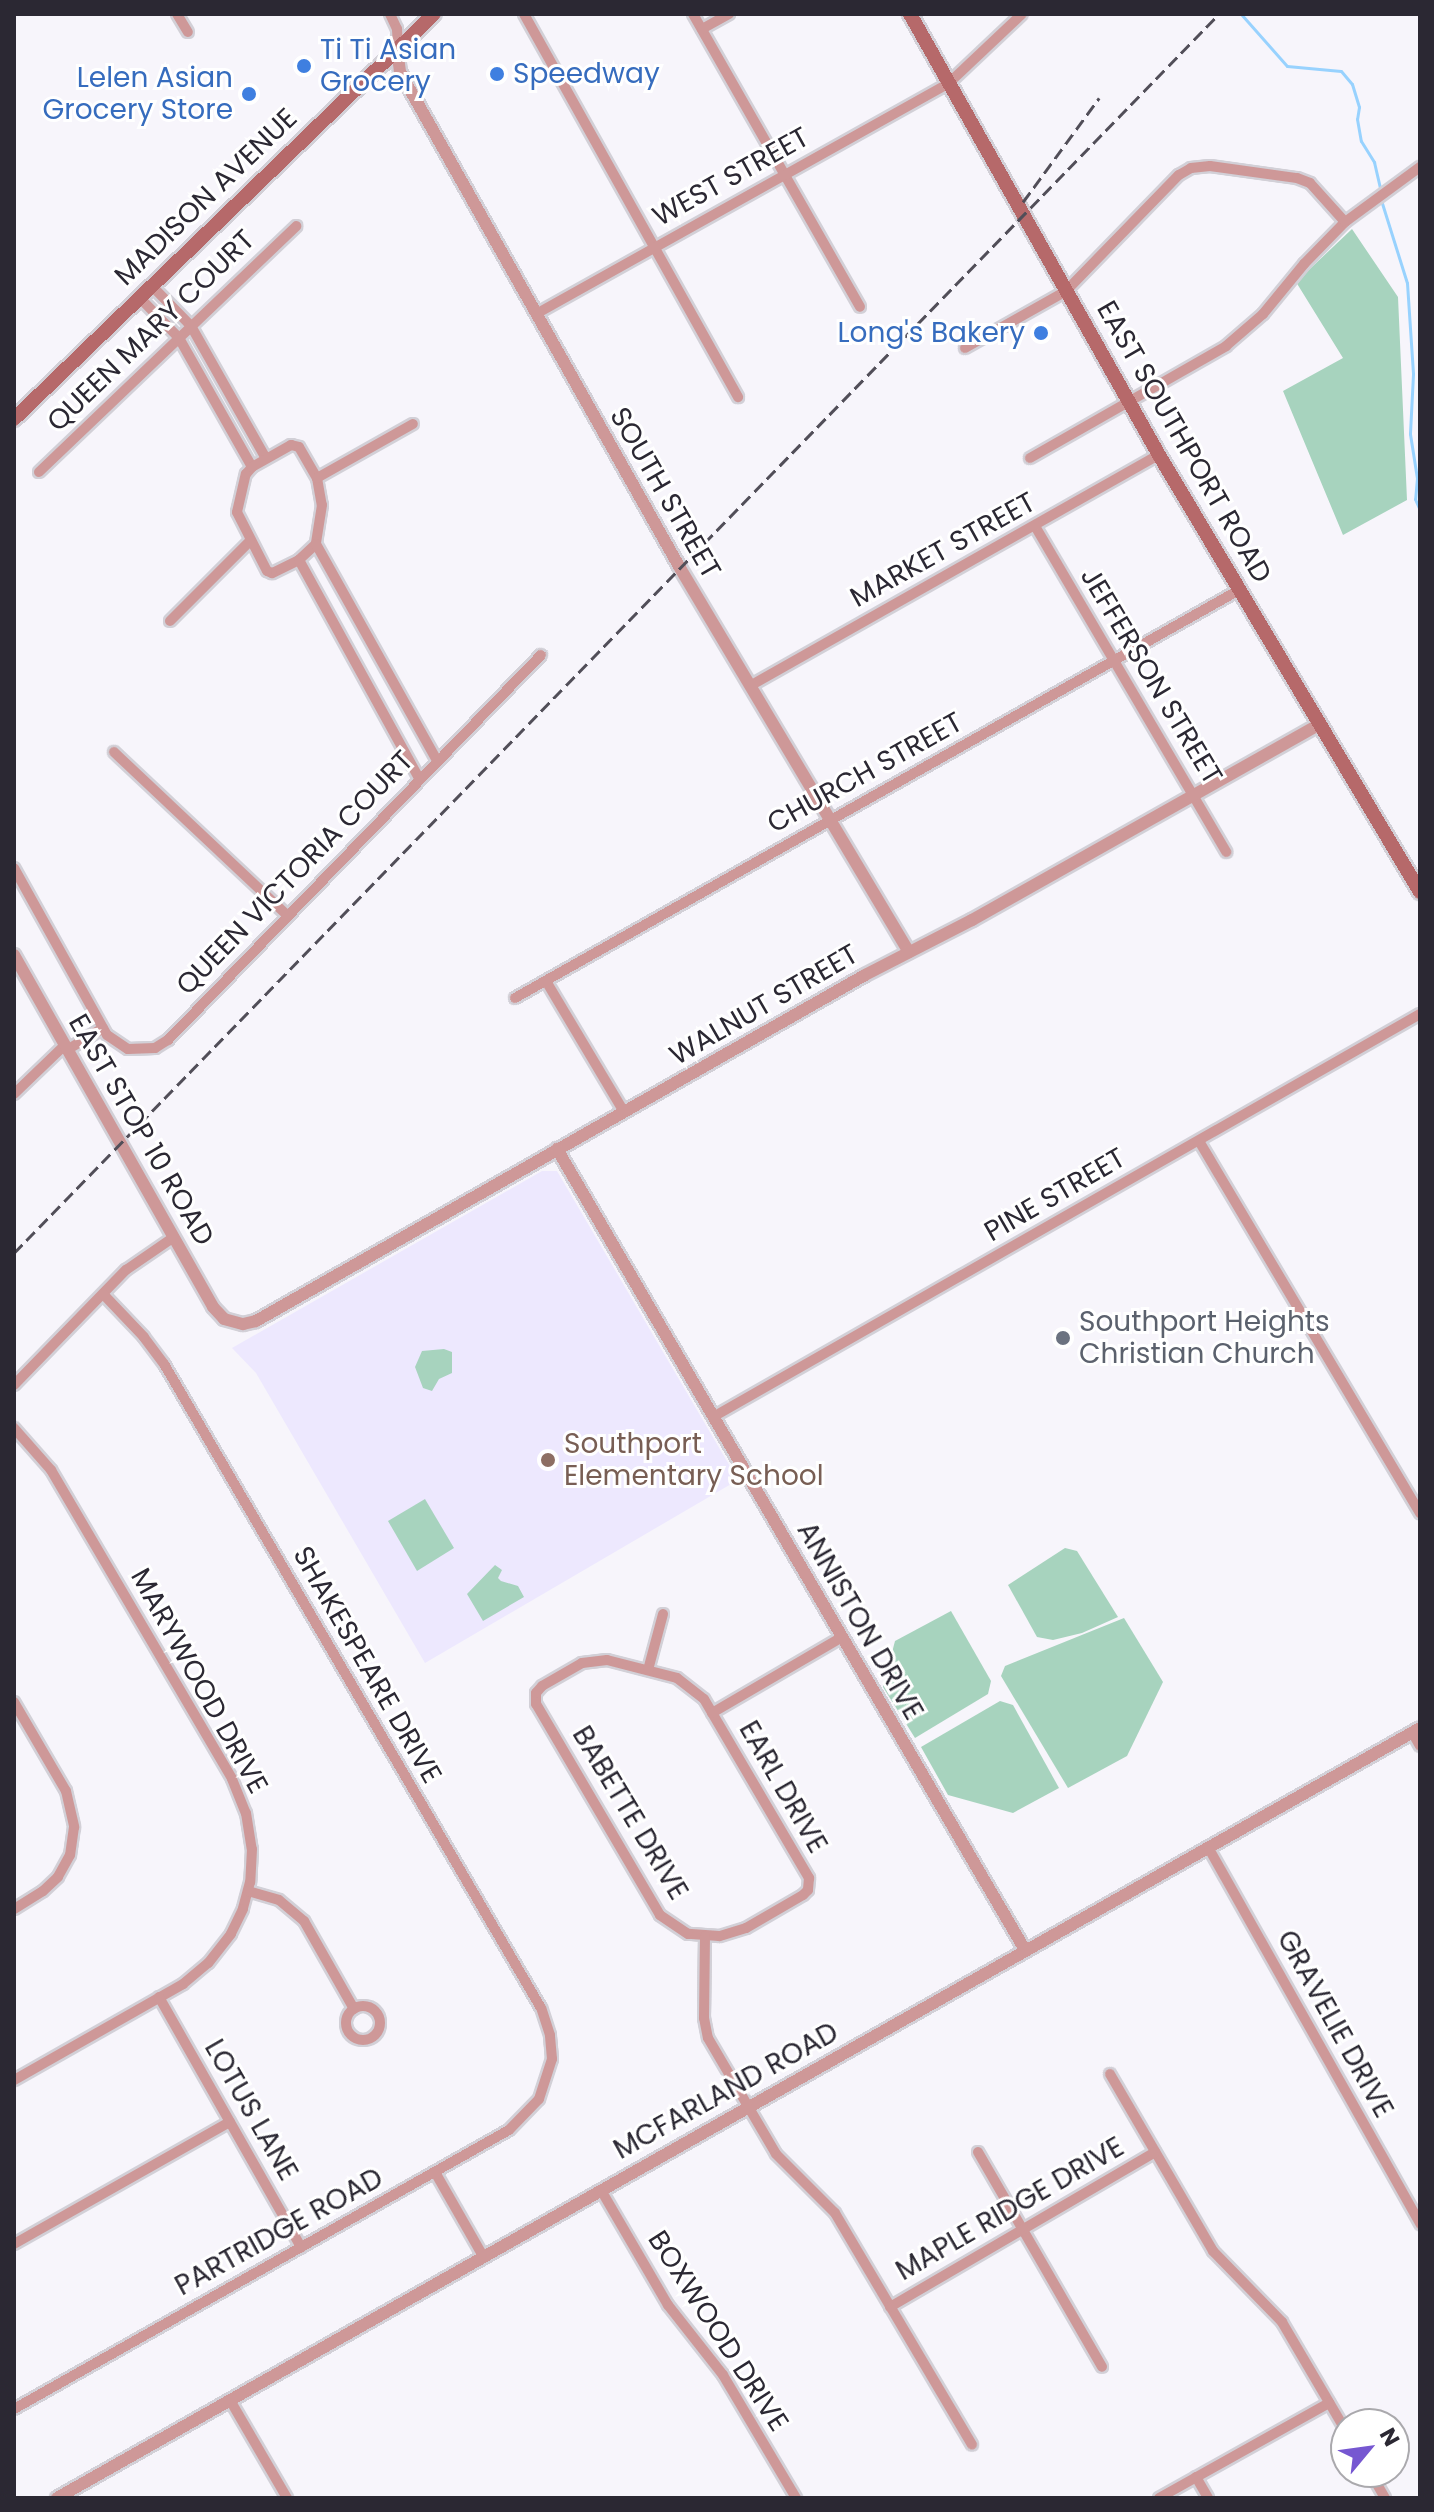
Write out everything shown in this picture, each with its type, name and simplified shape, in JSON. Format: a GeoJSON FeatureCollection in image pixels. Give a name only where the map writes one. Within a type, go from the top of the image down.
{"type":"FeatureCollection","features":[{"type":"Feature","properties":{"kind":"main road","name":"MADISON AVENUE"},"geometry":{"type":"LineString","coordinates":[[14,419],[434,14]]}},
{"type":"Feature","properties":{"kind":"main road","name":"EAST SOUTHPORT ROAD"},"geometry":{"type":"LineString","coordinates":[[910,14],[1159,455],[1420,892]]}},
{"type":"Feature","properties":{"kind":"street"},"geometry":{"type":"LineString","coordinates":[[177,14],[188,32]]}},
{"type":"Feature","properties":{"kind":"street"},"geometry":{"type":"LineString","coordinates":[[390,14],[399,34],[397,50]]}},
{"type":"Feature","properties":{"kind":"street"},"geometry":{"type":"LineString","coordinates":[[524,14],[738,397]]}},
{"type":"Feature","properties":{"kind":"street"},"geometry":{"type":"LineString","coordinates":[[693,14],[860,307]]}},
{"type":"Feature","properties":{"kind":"street"},"geometry":{"type":"LineString","coordinates":[[702,29],[729,14]]}},
{"type":"Feature","properties":{"kind":"street","name":"WEST STREET"},"geometry":{"type":"LineString","coordinates":[[536,314],[949,83],[1022,14]]}},
{"type":"Feature","properties":{"kind":"street","name":"SOUTH STREET"},"geometry":{"type":"LineString","coordinates":[[397,50],[400,72],[536,314],[750,686],[909,952]]}},
{"type":"Feature","properties":{"kind":"street"},"geometry":{"type":"LineString","coordinates":[[965,348],[1066,291],[1187,170],[1203,166],[1295,177],[1310,183],[1345,222]]}},
{"type":"Feature","properties":{"kind":"street"},"geometry":{"type":"LineString","coordinates":[[1030,458],[1130,403],[1241,334],[1345,222],[1420,167]]}},
{"type":"Feature","properties":{"kind":"street","name":"QUEEN MARY COURT"},"geometry":{"type":"LineString","coordinates":[[39,472],[296,226]]}},
{"type":"Feature","properties":{"kind":"street"},"geometry":{"type":"LineString","coordinates":[[151,285],[191,326],[265,457]]}},
{"type":"Feature","properties":{"kind":"street"},"geometry":{"type":"LineString","coordinates":[[139,297],[179,338],[252,467]]}},
{"type":"Feature","properties":{"kind":"street"},"geometry":{"type":"LineString","coordinates":[[317,478],[413,424]]}},
{"type":"Feature","properties":{"kind":"street"},"geometry":{"type":"LineString","coordinates":[[316,544],[299,560],[272,573],[250,541],[236,515],[246,474],[265,457],[297,446],[317,478],[322,505],[316,544],[436,759]]}},
{"type":"Feature","properties":{"kind":"street","name":"MARKET STREET"},"geometry":{"type":"LineString","coordinates":[[750,686],[1159,455]]}},
{"type":"Feature","properties":{"kind":"street","name":"JEFFERSON STREET"},"geometry":{"type":"LineString","coordinates":[[1035,526],[1226,852]]}},
{"type":"Feature","properties":{"kind":"street"},"geometry":{"type":"LineString","coordinates":[[170,621],[250,541]]}},
{"type":"Feature","properties":{"kind":"street"},"geometry":{"type":"LineString","coordinates":[[299,560],[419,778]]}},
{"type":"Feature","properties":{"kind":"street","name":"CHURCH STREET"},"geometry":{"type":"LineString","coordinates":[[515,998],[1239,590]]}},
{"type":"Feature","properties":{"kind":"street","name":"QUEEN VICTORIA COURT"},"geometry":{"type":"LineString","coordinates":[[103,1028],[124,1048],[140,1051],[159,1046],[288,916],[436,759],[541,655]]}},
{"type":"Feature","properties":{"kind":"street","name":"WALNUT STREET"},"geometry":{"type":"LineString","coordinates":[[231,1323],[256,1321],[557,1149],[1320,724]]}},
{"type":"Feature","properties":{"kind":"street"},"geometry":{"type":"LineString","coordinates":[[114,752],[288,916]]}},
{"type":"Feature","properties":{"kind":"street"},"geometry":{"type":"LineString","coordinates":[[14,868],[103,1028],[66,1047],[14,1094]]}},
{"type":"Feature","properties":{"kind":"street","name":"EAST STOP 10 ROAD"},"geometry":{"type":"LineString","coordinates":[[14,955],[213,1307],[231,1323]]}},
{"type":"Feature","properties":{"kind":"street"},"geometry":{"type":"LineString","coordinates":[[546,981],[624,1112]]}},
{"type":"Feature","properties":{"kind":"street","name":"PINE STREET"},"geometry":{"type":"LineString","coordinates":[[713,1417],[1420,1014]]}},
{"type":"Feature","properties":{"kind":"street"},"geometry":{"type":"LineString","coordinates":[[1199,1141],[1420,1513]]}},
{"type":"Feature","properties":{"kind":"street","name":"ANNISTON DRIVE"},"geometry":{"type":"LineString","coordinates":[[557,1149],[1025,1950]]}},
{"type":"Feature","properties":{"kind":"street"},"geometry":{"type":"LineString","coordinates":[[14,1385],[136,1262],[174,1237]]}},
{"type":"Feature","properties":{"kind":"street","name":"SHAKESPEARE DRIVE"},"geometry":{"type":"LineString","coordinates":[[103,1294],[144,1337],[164,1364],[541,2008],[551,2040],[548,2078]]}},
{"type":"Feature","properties":{"kind":"street","name":"MARYWOOD DRIVE"},"geometry":{"type":"LineString","coordinates":[[14,1428],[51,1470],[236,1787],[251,1840],[248,1891],[235,1926],[214,1956],[194,1976],[14,2080]]}},
{"type":"Feature","properties":{"kind":"street"},"geometry":{"type":"LineString","coordinates":[[648,1670],[663,1614]]}},
{"type":"Feature","properties":{"kind":"street"},"geometry":{"type":"LineString","coordinates":[[712,1713],[842,1637]]}},
{"type":"Feature","properties":{"kind":"street","name":"EARL DRIVE"},"geometry":{"type":"LineString","coordinates":[[536,1695],[542,1686],[587,1662],[611,1660],[686,1682],[704,1699],[809,1878],[803,1895],[746,1928],[705,1936]]}},
{"type":"Feature","properties":{"kind":"street","name":"BABETTE DRIVE"},"geometry":{"type":"LineString","coordinates":[[536,1695],[536,1704],[657,1911],[675,1928],[705,1936]]}},
{"type":"Feature","properties":{"kind":"street"},"geometry":{"type":"LineString","coordinates":[[14,1702],[66,1791],[74,1818],[72,1846],[61,1873],[43,1891],[14,1909]]}},
{"type":"Feature","properties":{"kind":"street"},"geometry":{"type":"LineString","coordinates":[[1416,1730],[1420,1746]]}},
{"type":"Feature","properties":{"kind":"street","name":"MCFARLAND ROAD"},"geometry":{"type":"LineString","coordinates":[[66,2496],[483,2256],[1416,1730]]}},
{"type":"Feature","properties":{"kind":"street","name":"GRAVELIE DRIVE"},"geometry":{"type":"LineString","coordinates":[[1208,1847],[1420,2224]]}},
{"type":"Feature","properties":{"kind":"street"},"geometry":{"type":"LineString","coordinates":[[248,1891],[279,1900],[304,1921],[354,2009]]}},
{"type":"Feature","properties":{"kind":"street"},"geometry":{"type":"LineString","coordinates":[[705,1936],[706,2033],[776,2154],[832,2208],[972,2445]]}},
{"type":"Feature","properties":{"kind":"street","name":"LOTUS LANE"},"geometry":{"type":"LineString","coordinates":[[159,1997],[301,2247]]}},
{"type":"Feature","properties":{"kind":"street"},"geometry":{"type":"LineString","coordinates":[[1110,2074],[1216,2255],[1282,2322],[1332,2408]]}},
{"type":"Feature","properties":{"kind":"street","name":"PARTRIDGE ROAD"},"geometry":{"type":"LineString","coordinates":[[14,2409],[517,2124],[539,2099],[548,2078]]}},
{"type":"Feature","properties":{"kind":"street"},"geometry":{"type":"LineString","coordinates":[[14,2244],[230,2122]]}},
{"type":"Feature","properties":{"kind":"street"},"geometry":{"type":"LineString","coordinates":[[978,2152],[1102,2367]]}},
{"type":"Feature","properties":{"kind":"street","name":"MAPLE RIDGE DRIVE"},"geometry":{"type":"LineString","coordinates":[[890,2307],[1155,2152]]}},
{"type":"Feature","properties":{"kind":"street"},"geometry":{"type":"LineString","coordinates":[[435,2172],[483,2256]]}},
{"type":"Feature","properties":{"kind":"street","name":"BOXWOOD DRIVE"},"geometry":{"type":"LineString","coordinates":[[601,2190],[668,2305],[723,2375],[796,2498]]}},
{"type":"Feature","properties":{"kind":"street"},"geometry":{"type":"LineString","coordinates":[[230,2400],[287,2498]]}},
{"type":"Feature","properties":{"kind":"street"},"geometry":{"type":"LineString","coordinates":[[1159,2498],[1329,2403]]}},
{"type":"Feature","properties":{"kind":"street"},"geometry":{"type":"LineString","coordinates":[[1196,2477],[1208,2498]]}},
{"type":"Feature","properties":{"kind":"shaded area"},"geometry":{"type":"Polygon","coordinates":[[[542,1171],[557,1171],[738,1480],[425,1663],[256,1373],[232,1348],[542,1171]]]}},
{"type":"Feature","properties":{"kind":"green space"},"geometry":{"type":"Polygon","coordinates":[[[1352,229],[1398,297],[1407,500],[1343,535],[1283,391],[1343,358],[1296,282],[1352,229]]]}},
{"type":"Feature","properties":{"kind":"green space"},"geometry":{"type":"Polygon","coordinates":[[[444,1349],[452,1352],[452,1373],[439,1379],[432,1391],[423,1388],[415,1367],[422,1351],[444,1349]]]}},
{"type":"Feature","properties":{"kind":"green space"},"geometry":{"type":"Polygon","coordinates":[[[425,1499],[454,1548],[417,1571],[388,1521],[425,1499]]]}},
{"type":"Feature","properties":{"kind":"green space"},"geometry":{"type":"Polygon","coordinates":[[[1065,1548],[1077,1551],[1118,1617],[1082,1633],[1053,1640],[1037,1637],[1008,1585],[1065,1548]]]}},
{"type":"Feature","properties":{"kind":"green space"},"geometry":{"type":"Polygon","coordinates":[[[495,1565],[502,1570],[498,1578],[518,1586],[524,1597],[483,1621],[467,1594],[495,1565]]]}},
{"type":"Feature","properties":{"kind":"green space"},"geometry":{"type":"Polygon","coordinates":[[[951,1611],[991,1681],[988,1694],[915,1738],[883,1687],[895,1641],[951,1611]]]}},
{"type":"Feature","properties":{"kind":"green space"},"geometry":{"type":"Polygon","coordinates":[[[1124,1618],[1163,1682],[1127,1756],[1068,1788],[1001,1676],[1005,1666],[1124,1618]]]}},
{"type":"Feature","properties":{"kind":"green space"},"geometry":{"type":"Polygon","coordinates":[[[1000,1701],[1013,1705],[1059,1788],[1013,1813],[948,1795],[921,1747],[1000,1701]]]}},
{"type":"Feature","properties":{"kind":"waterway"},"geometry":{"type":"LineString","coordinates":[[1241,14],[1287,66],[1341,71],[1352,84],[1359,107],[1357,119],[1361,141],[1374,162],[1381,192]]}},
{"type":"Feature","properties":{"kind":"waterway"},"geometry":{"type":"LineString","coordinates":[[1381,200],[1407,283],[1413,374],[1410,434],[1417,478],[1415,499],[1420,510]]}},
{"type":"Feature","properties":{"kind":"railway"},"geometry":{"type":"LineString","coordinates":[[14,1253],[1219,14]]}},
{"type":"Feature","properties":{"kind":"railway"},"geometry":{"type":"LineString","coordinates":[[1023,202],[1099,98]]}},
{"type":"Feature","properties":{"kind":"place","name":"Ti Ti Asian Grocery"},"geometry":{"type":"Point","coordinates":[304,66]}},
{"type":"Feature","properties":{"kind":"place","name":"Speedway"},"geometry":{"type":"Point","coordinates":[497,74]}},
{"type":"Feature","properties":{"kind":"place","name":"Lelen Asian Grocery Store"},"geometry":{"type":"Point","coordinates":[249,94]}},
{"type":"Feature","properties":{"kind":"place","name":"Long's Bakery"},"geometry":{"type":"Point","coordinates":[1041,333]}},
{"type":"Feature","properties":{"kind":"place","name":"Southport Heights Christian Church"},"geometry":{"type":"Point","coordinates":[1063,1338]}},
{"type":"Feature","properties":{"kind":"place","name":"Southport Elementary School"},"geometry":{"type":"Point","coordinates":[548,1460]}}]}
